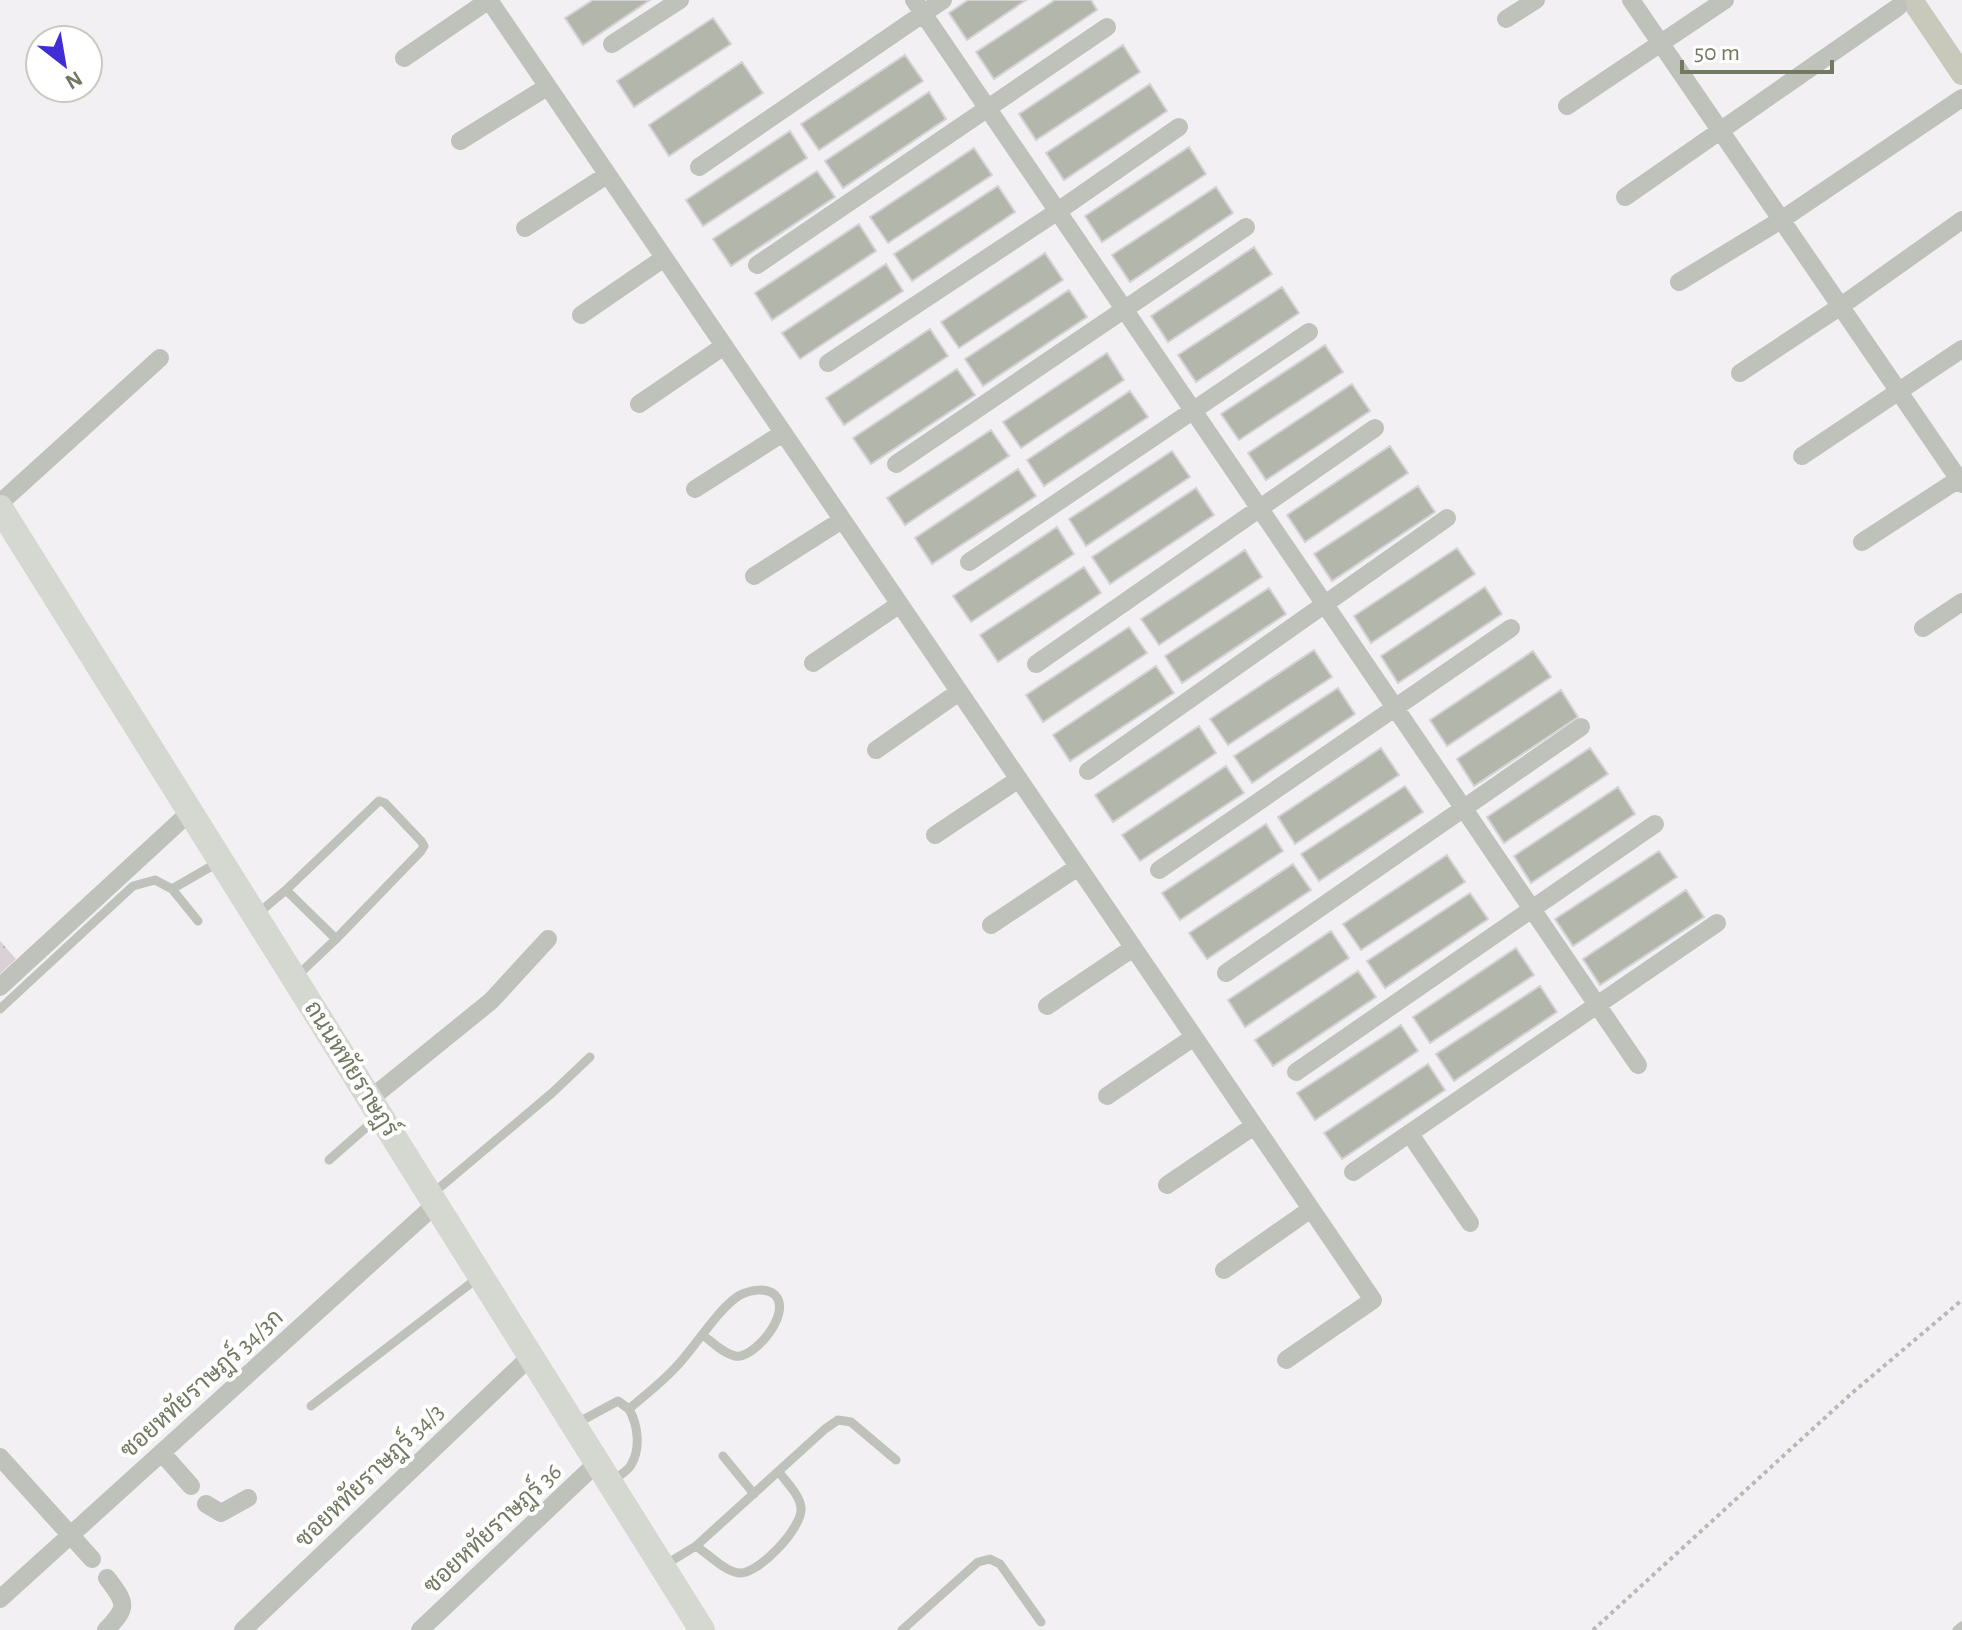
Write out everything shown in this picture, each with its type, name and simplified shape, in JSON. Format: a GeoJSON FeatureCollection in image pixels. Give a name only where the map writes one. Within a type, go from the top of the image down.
{"type":"FeatureCollection","features":[{"type":"Feature","properties":{"kind":"main road","name":"ถนนหทัยราษฎร์"},"geometry":{"type":"LineString","coordinates":[[2,516],[702,1630]]}},
{"type":"Feature","properties":{"kind":"street"},"geometry":{"type":"LineString","coordinates":[[404,58],[489,0],[1373,1300],[1286,1360]]}},
{"type":"Feature","properties":{"kind":"street"},"geometry":{"type":"LineString","coordinates":[[612,44],[680,0]]}},
{"type":"Feature","properties":{"kind":"street"},"geometry":{"type":"LineString","coordinates":[[699,167],[918,7],[943,0]]}},
{"type":"Feature","properties":{"kind":"street"},"geometry":{"type":"LineString","coordinates":[[1506,19],[1536,0]]}},
{"type":"Feature","properties":{"kind":"street"},"geometry":{"type":"LineString","coordinates":[[1631,0],[1961,480],[1862,542]]}},
{"type":"Feature","properties":{"kind":"street"},"geometry":{"type":"LineString","coordinates":[[1567,106],[1725,0]]}},
{"type":"Feature","properties":{"kind":"street"},"geometry":{"type":"LineString","coordinates":[[918,7],[1638,1065]]}},
{"type":"Feature","properties":{"kind":"street"},"geometry":{"type":"LineString","coordinates":[[1625,197],[1898,7]]}},
{"type":"Feature","properties":{"kind":"street"},"geometry":{"type":"LineString","coordinates":[[757,265],[1107,27]]}},
{"type":"Feature","properties":{"kind":"street"},"geometry":{"type":"LineString","coordinates":[[460,141],[547,87]]}},
{"type":"Feature","properties":{"kind":"street"},"geometry":{"type":"LineString","coordinates":[[1679,282],[1781,220],[1962,98]]}},
{"type":"Feature","properties":{"kind":"street"},"geometry":{"type":"LineString","coordinates":[[828,363],[1179,127]]}},
{"type":"Feature","properties":{"kind":"street"},"geometry":{"type":"LineString","coordinates":[[525,228],[607,175]]}},
{"type":"Feature","properties":{"kind":"street"},"geometry":{"type":"LineString","coordinates":[[1740,373],[1962,220]]}},
{"type":"Feature","properties":{"kind":"street"},"geometry":{"type":"LineString","coordinates":[[896,464],[1246,227]]}},
{"type":"Feature","properties":{"kind":"street"},"geometry":{"type":"LineString","coordinates":[[581,315],[664,258]]}},
{"type":"Feature","properties":{"kind":"street"},"geometry":{"type":"LineString","coordinates":[[969,562],[1309,332]]}},
{"type":"Feature","properties":{"kind":"street"},"geometry":{"type":"LineString","coordinates":[[639,404],[724,346]]}},
{"type":"Feature","properties":{"kind":"street"},"geometry":{"type":"LineString","coordinates":[[1802,456],[1962,349]]}},
{"type":"Feature","properties":{"kind":"street"},"geometry":{"type":"LineString","coordinates":[[2,516],[160,358]]}},
{"type":"Feature","properties":{"kind":"street"},"geometry":{"type":"LineString","coordinates":[[1036,664],[1375,428]]}},
{"type":"Feature","properties":{"kind":"street"},"geometry":{"type":"LineString","coordinates":[[695,489],[783,433]]}},
{"type":"Feature","properties":{"kind":"street"},"geometry":{"type":"LineString","coordinates":[[1088,771],[1447,518]]}},
{"type":"Feature","properties":{"kind":"street"},"geometry":{"type":"LineString","coordinates":[[754,576],[842,520]]}},
{"type":"Feature","properties":{"kind":"street"},"geometry":{"type":"LineString","coordinates":[[1923,628],[1962,602]]}},
{"type":"Feature","properties":{"kind":"street"},"geometry":{"type":"LineString","coordinates":[[813,663],[900,604]]}},
{"type":"Feature","properties":{"kind":"street"},"geometry":{"type":"LineString","coordinates":[[1159,870],[1511,628]]}},
{"type":"Feature","properties":{"kind":"street"},"geometry":{"type":"LineString","coordinates":[[876,750],[959,692]]}},
{"type":"Feature","properties":{"kind":"street"},"geometry":{"type":"LineString","coordinates":[[1226,973],[1581,727]]}},
{"type":"Feature","properties":{"kind":"street"},"geometry":{"type":"LineString","coordinates":[[935,835],[1019,779]]}},
{"type":"Feature","properties":{"kind":"street"},"geometry":{"type":"LineString","coordinates":[[0,987],[190,812]]}},
{"type":"Feature","properties":{"kind":"street"},"geometry":{"type":"LineString","coordinates":[[1296,1072],[1655,824]]}},
{"type":"Feature","properties":{"kind":"street"},"geometry":{"type":"LineString","coordinates":[[991,925],[1078,867]]}},
{"type":"Feature","properties":{"kind":"street"},"geometry":{"type":"LineString","coordinates":[[1353,1172],[1717,923]]}},
{"type":"Feature","properties":{"kind":"street"},"geometry":{"type":"LineString","coordinates":[[375,1107],[482,1009],[548,939]]}},
{"type":"Feature","properties":{"kind":"street"},"geometry":{"type":"LineString","coordinates":[[1047,1006],[1133,948]]}},
{"type":"Feature","properties":{"kind":"street"},"geometry":{"type":"LineString","coordinates":[[1107,1096],[1194,1037]]}},
{"type":"Feature","properties":{"kind":"street"},"geometry":{"type":"LineString","coordinates":[[1167,1185],[1254,1126]]}},
{"type":"Feature","properties":{"kind":"street"},"geometry":{"type":"LineString","coordinates":[[1410,1134],[1470,1223]]}},
{"type":"Feature","properties":{"kind":"street","name":"ซอยหทัยราษฎร์ 34/3ก"},"geometry":{"type":"LineString","coordinates":[[0,1599],[162,1453],[433,1200]]}},
{"type":"Feature","properties":{"kind":"street"},"geometry":{"type":"LineString","coordinates":[[1224,1270],[1311,1209]]}},
{"type":"Feature","properties":{"kind":"street","name":"ซอยหทัยราษฎร์ 34/3"},"geometry":{"type":"LineString","coordinates":[[243,1630],[531,1356]]}},
{"type":"Feature","properties":{"kind":"street"},"geometry":{"type":"LineString","coordinates":[[162,1453],[191,1486]]}},
{"type":"Feature","properties":{"kind":"street"},"geometry":{"type":"LineString","coordinates":[[0,1457],[92,1559]]}},
{"type":"Feature","properties":{"kind":"street","name":"ซอยหทัยราษฎร์ 36"},"geometry":{"type":"LineString","coordinates":[[420,1630],[604,1472]]}},
{"type":"Feature","properties":{"kind":"street"},"geometry":{"type":"LineString","coordinates":[[206,1504],[221,1513],[248,1498]]}},
{"type":"Feature","properties":{"kind":"street"},"geometry":{"type":"LineString","coordinates":[[106,1630],[122,1612],[124,1605],[107,1578]]}},
{"type":"Feature","properties":{"kind":"lane"},"geometry":{"type":"LineString","coordinates":[[255,916],[379,801],[385,803],[424,846],[294,979]]}},
{"type":"Feature","properties":{"kind":"lane"},"geometry":{"type":"LineString","coordinates":[[172,889],[220,861]]}},
{"type":"Feature","properties":{"kind":"lane"},"geometry":{"type":"LineString","coordinates":[[0,1009],[133,886],[155,880],[172,889],[198,921]]}},
{"type":"Feature","properties":{"kind":"lane"},"geometry":{"type":"LineString","coordinates":[[286,890],[336,939]]}},
{"type":"Feature","properties":{"kind":"lane"},"geometry":{"type":"LineString","coordinates":[[433,1200],[590,1057]]}},
{"type":"Feature","properties":{"kind":"lane"},"geometry":{"type":"LineString","coordinates":[[329,1160],[375,1107]]}},
{"type":"Feature","properties":{"kind":"lane"},"geometry":{"type":"LineString","coordinates":[[311,1406],[481,1275]]}},
{"type":"Feature","properties":{"kind":"lane"},"geometry":{"type":"LineString","coordinates":[[629,1409],[674,1369],[727,1305],[740,1295],[755,1290],[771,1292],[778,1298],[782,1308],[778,1321],[743,1355],[731,1355],[704,1336]]}},
{"type":"Feature","properties":{"kind":"lane"},"geometry":{"type":"LineString","coordinates":[[574,1425],[618,1401],[629,1409],[637,1426],[631,1466],[604,1472]]}},
{"type":"Feature","properties":{"kind":"lane"},"geometry":{"type":"LineString","coordinates":[[663,1566],[696,1546],[838,1420],[851,1422],[896,1460]]}},
{"type":"Feature","properties":{"kind":"lane"},"geometry":{"type":"LineString","coordinates":[[723,1456],[754,1494]]}},
{"type":"Feature","properties":{"kind":"lane"},"geometry":{"type":"LineString","coordinates":[[696,1546],[732,1571],[742,1574],[761,1566],[795,1527],[801,1514],[799,1500],[779,1472]]}},
{"type":"Feature","properties":{"kind":"lane"},"geometry":{"type":"LineString","coordinates":[[902,1630],[978,1562],[990,1559],[1000,1564],[1041,1622]]}},
{"type":"Feature","properties":{"kind":"lane"},"geometry":{"type":"LineString","coordinates":[[1957,1630],[1962,1626]]}},
{"type":"Feature","properties":{"kind":"path"},"geometry":{"type":"LineString","coordinates":[[1593,1630],[1852,1393],[1962,1300]]}},
{"type":"Feature","properties":{"kind":"green space"},"geometry":{"type":"Polygon","coordinates":[[[0,941],[16,959],[0,974],[0,941]]]}},
{"type":"Feature","properties":{"kind":"building"},"geometry":{"type":"Polygon","coordinates":[[[593,0],[650,0],[583,45],[565,18],[593,0]]]}},
{"type":"Feature","properties":{"kind":"building"},"geometry":{"type":"Polygon","coordinates":[[[968,0],[1026,0],[967,40],[949,13],[968,0]]]}},
{"type":"Feature","properties":{"kind":"building"},"geometry":{"type":"Polygon","coordinates":[[[1055,0],[1091,0],[1097,10],[994,79],[976,52],[1055,0]]]}},
{"type":"Feature","properties":{"kind":"building"},"geometry":{"type":"Polygon","coordinates":[[[713,18],[731,44],[634,107],[617,81],[713,18]]]}},
{"type":"Feature","properties":{"kind":"building"},"geometry":{"type":"Polygon","coordinates":[[[1123,45],[1140,72],[1036,140],[1019,114],[1123,45]]]}},
{"type":"Feature","properties":{"kind":"building"},"geometry":{"type":"Polygon","coordinates":[[[905,55],[923,81],[819,150],[801,124],[905,55]]]}},
{"type":"Feature","properties":{"kind":"building"},"geometry":{"type":"Polygon","coordinates":[[[742,62],[763,93],[669,156],[649,125],[742,62]]]}},
{"type":"Feature","properties":{"kind":"building"},"geometry":{"type":"Polygon","coordinates":[[[1150,84],[1167,111],[1064,180],[1046,153],[1150,84]]]}},
{"type":"Feature","properties":{"kind":"building"},"geometry":{"type":"Polygon","coordinates":[[[929,92],[946,119],[843,188],[825,161],[929,92]]]}},
{"type":"Feature","properties":{"kind":"building"},"geometry":{"type":"Polygon","coordinates":[[[790,131],[807,158],[703,226],[686,200],[790,131]]]}},
{"type":"Feature","properties":{"kind":"building"},"geometry":{"type":"Polygon","coordinates":[[[1189,147],[1206,174],[1102,242],[1085,216],[1189,147]]]}},
{"type":"Feature","properties":{"kind":"building"},"geometry":{"type":"Polygon","coordinates":[[[974,148],[992,175],[888,243],[870,217],[974,148]]]}},
{"type":"Feature","properties":{"kind":"building"},"geometry":{"type":"Polygon","coordinates":[[[817,171],[835,197],[731,266],[713,239],[817,171]]]}},
{"type":"Feature","properties":{"kind":"building"},"geometry":{"type":"Polygon","coordinates":[[[998,186],[1015,212],[912,281],[894,254],[998,186]]]}},
{"type":"Feature","properties":{"kind":"building"},"geometry":{"type":"Polygon","coordinates":[[[1216,187],[1233,213],[1130,282],[1112,255],[1216,187]]]}},
{"type":"Feature","properties":{"kind":"building"},"geometry":{"type":"Polygon","coordinates":[[[859,224],[876,251],[772,320],[755,293],[859,224]]]}},
{"type":"Feature","properties":{"kind":"building"},"geometry":{"type":"Polygon","coordinates":[[[1254,247],[1272,274],[1168,342],[1151,316],[1254,247]]]}},
{"type":"Feature","properties":{"kind":"building"},"geometry":{"type":"Polygon","coordinates":[[[1045,253],[1063,280],[959,348],[941,322],[1045,253]]]}},
{"type":"Feature","properties":{"kind":"building"},"geometry":{"type":"Polygon","coordinates":[[[886,264],[903,291],[800,359],[782,333],[886,264]]]}},
{"type":"Feature","properties":{"kind":"building"},"geometry":{"type":"Polygon","coordinates":[[[1282,287],[1299,313],[1196,382],[1178,355],[1282,287]]]}},
{"type":"Feature","properties":{"kind":"building"},"geometry":{"type":"Polygon","coordinates":[[[1069,290],[1087,317],[983,386],[965,359],[1069,290]]]}},
{"type":"Feature","properties":{"kind":"building"},"geometry":{"type":"Polygon","coordinates":[[[930,329],[948,356],[844,425],[826,398],[930,329]]]}},
{"type":"Feature","properties":{"kind":"building"},"geometry":{"type":"Polygon","coordinates":[[[1325,345],[1343,372],[1239,440],[1221,414],[1325,345]]]}},
{"type":"Feature","properties":{"kind":"building"},"geometry":{"type":"Polygon","coordinates":[[[1107,353],[1124,380],[1021,448],[1003,422],[1107,353]]]}},
{"type":"Feature","properties":{"kind":"building"},"geometry":{"type":"Polygon","coordinates":[[[957,369],[975,395],[871,464],[853,438],[957,369]]]}},
{"type":"Feature","properties":{"kind":"building"},"geometry":{"type":"Polygon","coordinates":[[[1352,384],[1370,411],[1266,480],[1248,453],[1352,384]]]}},
{"type":"Feature","properties":{"kind":"building"},"geometry":{"type":"Polygon","coordinates":[[[1130,391],[1148,417],[1044,486],[1027,460],[1130,391]]]}},
{"type":"Feature","properties":{"kind":"building"},"geometry":{"type":"Polygon","coordinates":[[[991,430],[1009,456],[905,525],[887,498],[991,430]]]}},
{"type":"Feature","properties":{"kind":"building"},"geometry":{"type":"Polygon","coordinates":[[[1390,446],[1408,473],[1305,542],[1287,515],[1390,446]]]}},
{"type":"Feature","properties":{"kind":"building"},"geometry":{"type":"Polygon","coordinates":[[[1172,451],[1190,477],[1086,546],[1069,519],[1172,451]]]}},
{"type":"Feature","properties":{"kind":"building"},"geometry":{"type":"Polygon","coordinates":[[[1018,469],[1036,496],[932,564],[915,538],[1018,469]]]}},
{"type":"Feature","properties":{"kind":"building"},"geometry":{"type":"Polygon","coordinates":[[[1418,486],[1435,512],[1332,581],[1314,554],[1418,486]]]}},
{"type":"Feature","properties":{"kind":"building"},"geometry":{"type":"Polygon","coordinates":[[[1196,488],[1214,515],[1110,584],[1092,557],[1196,488]]]}},
{"type":"Feature","properties":{"kind":"building"},"geometry":{"type":"Polygon","coordinates":[[[1057,527],[1074,554],[971,622],[953,596],[1057,527]]]}},
{"type":"Feature","properties":{"kind":"building"},"geometry":{"type":"Polygon","coordinates":[[[1457,548],[1475,574],[1371,643],[1354,616],[1457,548]]]}},
{"type":"Feature","properties":{"kind":"building"},"geometry":{"type":"Polygon","coordinates":[[[1245,550],[1262,577],[1159,645],[1141,619],[1245,550]]]}},
{"type":"Feature","properties":{"kind":"building"},"geometry":{"type":"Polygon","coordinates":[[[1084,567],[1101,593],[998,662],[980,635],[1084,567]]]}},
{"type":"Feature","properties":{"kind":"building"},"geometry":{"type":"Polygon","coordinates":[[[1485,587],[1502,614],[1398,683],[1381,656],[1485,587]]]}},
{"type":"Feature","properties":{"kind":"building"},"geometry":{"type":"Polygon","coordinates":[[[1269,588],[1286,614],[1182,683],[1165,656],[1269,588]]]}},
{"type":"Feature","properties":{"kind":"building"},"geometry":{"type":"Polygon","coordinates":[[[1129,627],[1147,653],[1043,722],[1026,695],[1129,627]]]}},
{"type":"Feature","properties":{"kind":"building"},"geometry":{"type":"Polygon","coordinates":[[[1314,650],[1332,677],[1228,745],[1210,719],[1314,650]]]}},
{"type":"Feature","properties":{"kind":"building"},"geometry":{"type":"Polygon","coordinates":[[[1533,651],[1551,677],[1447,746],[1430,720],[1533,651]]]}},
{"type":"Feature","properties":{"kind":"building"},"geometry":{"type":"Polygon","coordinates":[[[1156,666],[1174,693],[1070,761],[1053,735],[1156,666]]]}},
{"type":"Feature","properties":{"kind":"building"},"geometry":{"type":"Polygon","coordinates":[[[1338,688],[1355,714],[1252,783],[1234,756],[1338,688]]]}},
{"type":"Feature","properties":{"kind":"building"},"geometry":{"type":"Polygon","coordinates":[[[1561,690],[1578,717],[1474,786],[1457,759],[1561,690]]]}},
{"type":"Feature","properties":{"kind":"building"},"geometry":{"type":"Polygon","coordinates":[[[1199,726],[1216,753],[1113,822],[1095,795],[1199,726]]]}},
{"type":"Feature","properties":{"kind":"building"},"geometry":{"type":"Polygon","coordinates":[[[1381,748],[1399,775],[1295,844],[1278,817],[1381,748]]]}},
{"type":"Feature","properties":{"kind":"building"},"geometry":{"type":"Polygon","coordinates":[[[1590,748],[1608,774],[1504,843],[1487,817],[1590,748]]]}},
{"type":"Feature","properties":{"kind":"building"},"geometry":{"type":"Polygon","coordinates":[[[1226,766],[1244,793],[1140,861],[1122,835],[1226,766]]]}},
{"type":"Feature","properties":{"kind":"building"},"geometry":{"type":"Polygon","coordinates":[[[1405,786],[1423,812],[1319,881],[1301,854],[1405,786]]]}},
{"type":"Feature","properties":{"kind":"building"},"geometry":{"type":"Polygon","coordinates":[[[1618,787],[1635,814],[1531,883],[1514,856],[1618,787]]]}},
{"type":"Feature","properties":{"kind":"building"},"geometry":{"type":"Polygon","coordinates":[[[1266,824],[1283,851],[1180,920],[1162,893],[1266,824]]]}},
{"type":"Feature","properties":{"kind":"building"},"geometry":{"type":"Polygon","coordinates":[[[1659,851],[1677,877],[1573,946],[1555,919],[1659,851]]]}},
{"type":"Feature","properties":{"kind":"building"},"geometry":{"type":"Polygon","coordinates":[[[1447,855],[1465,882],[1361,950],[1343,924],[1447,855]]]}},
{"type":"Feature","properties":{"kind":"building"},"geometry":{"type":"Polygon","coordinates":[[[1293,864],[1311,890],[1207,959],[1189,933],[1293,864]]]}},
{"type":"Feature","properties":{"kind":"building"},"geometry":{"type":"Polygon","coordinates":[[[1686,890],[1704,917],[1600,985],[1583,959],[1686,890]]]}},
{"type":"Feature","properties":{"kind":"building"},"geometry":{"type":"Polygon","coordinates":[[[1470,893],[1488,919],[1385,988],[1367,961],[1470,893]]]}},
{"type":"Feature","properties":{"kind":"building"},"geometry":{"type":"Polygon","coordinates":[[[1331,931],[1349,958],[1245,1027],[1228,1000],[1331,931]]]}},
{"type":"Feature","properties":{"kind":"building"},"geometry":{"type":"Polygon","coordinates":[[[1516,948],[1534,975],[1430,1043],[1413,1017],[1516,948]]]}},
{"type":"Feature","properties":{"kind":"building"},"geometry":{"type":"Polygon","coordinates":[[[1358,971],[1376,997],[1273,1066],[1255,1040],[1358,971]]]}},
{"type":"Feature","properties":{"kind":"building"},"geometry":{"type":"Polygon","coordinates":[[[1540,986],[1557,1012],[1454,1081],[1436,1054],[1540,986]]]}},
{"type":"Feature","properties":{"kind":"building"},"geometry":{"type":"Polygon","coordinates":[[[1401,1025],[1418,1051],[1315,1120],[1297,1093],[1401,1025]]]}},
{"type":"Feature","properties":{"kind":"building"},"geometry":{"type":"Polygon","coordinates":[[[1428,1064],[1445,1090],[1342,1159],[1324,1133],[1428,1064]]]}},
{"type":"Feature","properties":{"kind":"waterway"},"geometry":{"type":"LineString","coordinates":[[1912,0],[1962,74]]}}]}
